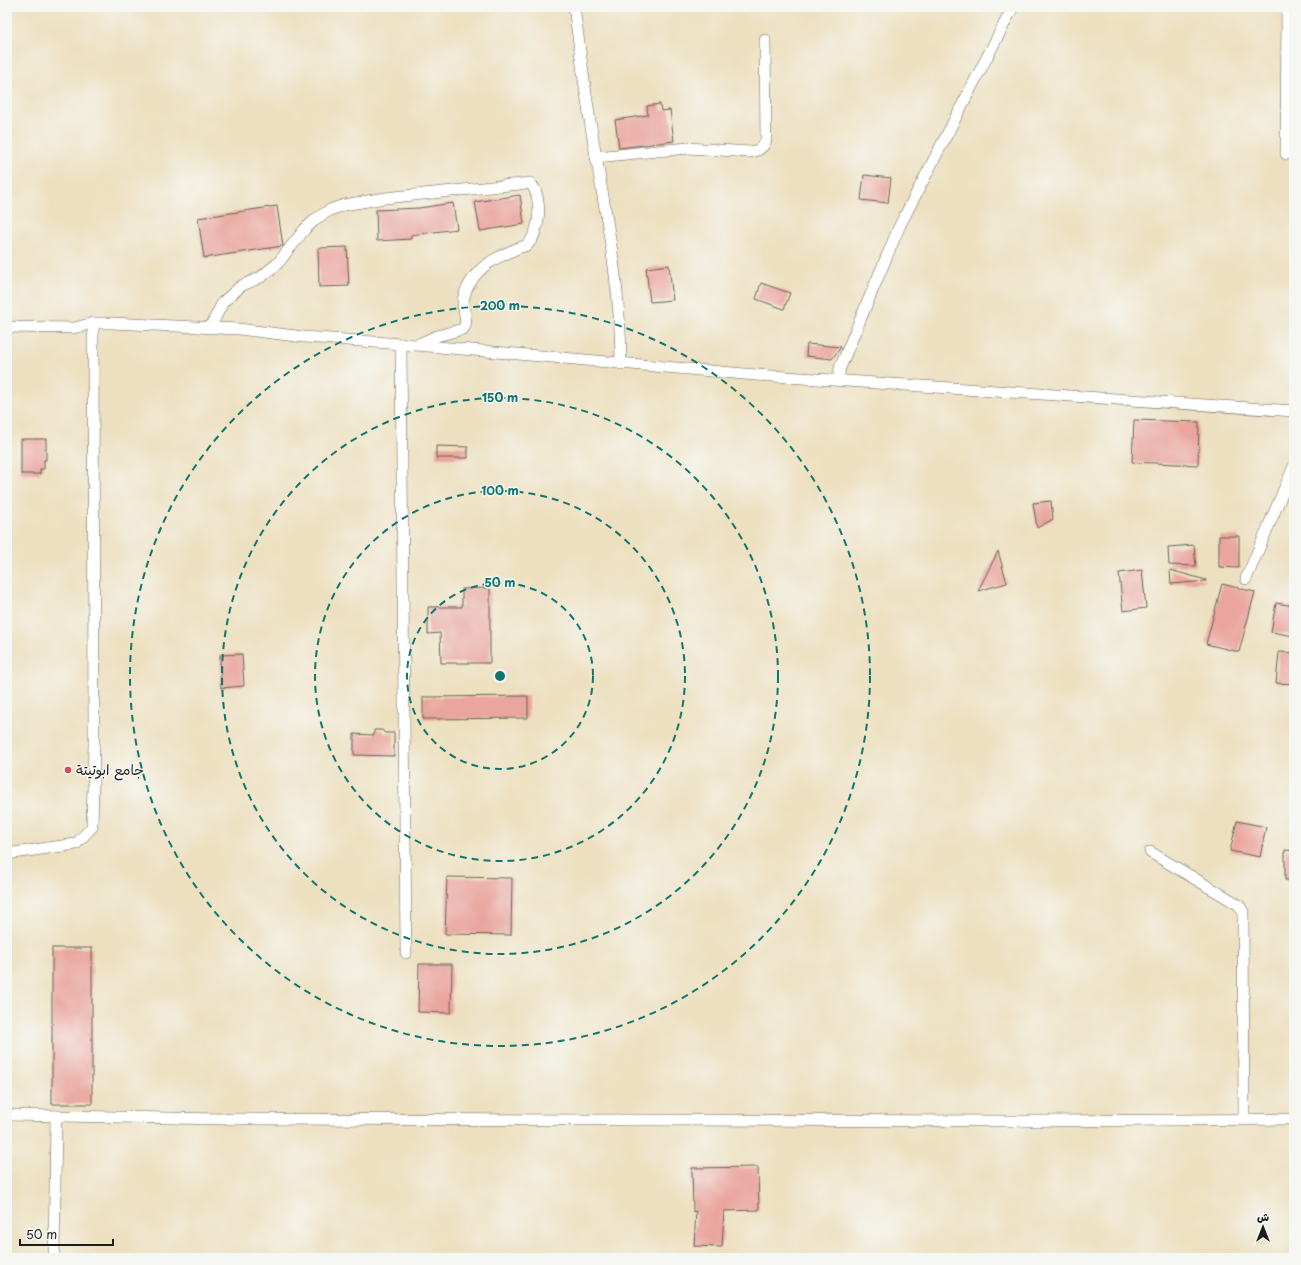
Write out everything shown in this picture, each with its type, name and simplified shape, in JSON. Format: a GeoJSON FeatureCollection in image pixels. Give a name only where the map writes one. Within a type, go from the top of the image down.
{"type":"FeatureCollection","features":[{"type":"Feature","properties":{"kind":"street"},"geometry":{"type":"LineString","coordinates":[[574,7],[596,157],[608,223],[620,316],[621,364]]}},
{"type":"Feature","properties":{"kind":"street"},"geometry":{"type":"LineString","coordinates":[[838,380],[844,357],[900,225],[1013,7]]}},
{"type":"Feature","properties":{"kind":"street"},"geometry":{"type":"LineString","coordinates":[[1286,154],[1287,7]]}},
{"type":"Feature","properties":{"kind":"street"},"geometry":{"type":"LineString","coordinates":[[596,157],[688,148],[742,152],[758,150],[763,146],[766,140],[765,40]]}},
{"type":"Feature","properties":{"kind":"street"},"geometry":{"type":"LineString","coordinates":[[210,328],[222,302],[241,286],[260,277],[278,263],[306,229],[317,218],[330,210],[344,204],[385,198],[530,183],[535,187],[538,194],[539,206],[537,226],[532,239],[526,246],[517,248],[485,264],[476,273],[469,284],[463,301],[466,323],[463,329],[437,336],[416,345]]}},
{"type":"Feature","properties":{"kind":"street"},"geometry":{"type":"LineString","coordinates":[[7,327],[74,328],[93,323],[210,328],[621,364],[1294,411]]}},
{"type":"Feature","properties":{"kind":"street"},"geometry":{"type":"LineString","coordinates":[[7,854],[76,844],[92,827],[94,744],[93,323]]}},
{"type":"Feature","properties":{"kind":"street"},"geometry":{"type":"LineString","coordinates":[[401,344],[406,953]]}},
{"type":"Feature","properties":{"kind":"street"},"geometry":{"type":"LineString","coordinates":[[1246,579],[1294,466]]}},
{"type":"Feature","properties":{"kind":"street"},"geometry":{"type":"LineString","coordinates":[[1150,852],[1239,905],[1243,912],[1244,1119]]}},
{"type":"Feature","properties":{"kind":"street"},"geometry":{"type":"LineString","coordinates":[[7,1115],[240,1119],[1043,1121],[1294,1119]]}},
{"type":"Feature","properties":{"kind":"street"},"geometry":{"type":"LineString","coordinates":[[54,1258],[56,1116]]}},
{"type":"Feature","properties":{"kind":"building"},"geometry":{"type":"Polygon","coordinates":[[[660,104],[661,111],[670,110],[674,141],[619,148],[615,120],[648,115],[647,106],[660,104]]]}},
{"type":"Feature","properties":{"kind":"building"},"geometry":{"type":"Polygon","coordinates":[[[864,175],[891,178],[888,203],[861,200],[864,175]]]}},
{"type":"Feature","properties":{"kind":"building"},"geometry":{"type":"Polygon","coordinates":[[[520,195],[524,224],[480,231],[475,202],[520,195]]]}},
{"type":"Feature","properties":{"kind":"building"},"geometry":{"type":"Polygon","coordinates":[[[453,203],[457,229],[411,235],[411,239],[377,241],[376,210],[419,208],[453,203]]]}},
{"type":"Feature","properties":{"kind":"building"},"geometry":{"type":"Polygon","coordinates":[[[277,206],[283,246],[204,258],[198,218],[277,206]]]}},
{"type":"Feature","properties":{"kind":"building"},"geometry":{"type":"Polygon","coordinates":[[[347,247],[349,286],[319,287],[318,248],[347,247]]]}},
{"type":"Feature","properties":{"kind":"building"},"geometry":{"type":"Polygon","coordinates":[[[669,265],[673,300],[650,302],[646,268],[669,265]]]}},
{"type":"Feature","properties":{"kind":"building"},"geometry":{"type":"Polygon","coordinates":[[[761,283],[790,293],[784,309],[756,299],[761,283]]]}},
{"type":"Feature","properties":{"kind":"building"},"geometry":{"type":"Polygon","coordinates":[[[807,344],[841,347],[832,359],[806,356],[807,344]]]}},
{"type":"Feature","properties":{"kind":"building"},"geometry":{"type":"Polygon","coordinates":[[[1134,420],[1199,422],[1198,465],[1132,462],[1134,420]]]}},
{"type":"Feature","properties":{"kind":"building"},"geometry":{"type":"Polygon","coordinates":[[[21,439],[46,439],[46,460],[44,460],[44,469],[40,469],[40,474],[21,474],[21,439]]]}},
{"type":"Feature","properties":{"kind":"building"},"geometry":{"type":"Polygon","coordinates":[[[436,446],[468,447],[468,458],[436,458],[436,446]]]}},
{"type":"Feature","properties":{"kind":"building"},"geometry":{"type":"Polygon","coordinates":[[[1051,501],[1053,519],[1037,528],[1033,503],[1051,501]]]}},
{"type":"Feature","properties":{"kind":"building"},"geometry":{"type":"Polygon","coordinates":[[[1219,536],[1239,536],[1239,568],[1219,567],[1219,536]]]}},
{"type":"Feature","properties":{"kind":"building"},"geometry":{"type":"Polygon","coordinates":[[[1194,545],[1196,566],[1169,565],[1168,547],[1194,545]]]}},
{"type":"Feature","properties":{"kind":"building"},"geometry":{"type":"Polygon","coordinates":[[[998,551],[1007,583],[978,591],[998,551]]]}},
{"type":"Feature","properties":{"kind":"building"},"geometry":{"type":"Polygon","coordinates":[[[1142,570],[1146,608],[1123,611],[1119,573],[1142,570]]]}},
{"type":"Feature","properties":{"kind":"building"},"geometry":{"type":"Polygon","coordinates":[[[1170,570],[1206,580],[1206,581],[1171,584],[1170,570]]]}},
{"type":"Feature","properties":{"kind":"building"},"geometry":{"type":"Polygon","coordinates":[[[1222,584],[1255,592],[1239,652],[1206,644],[1222,584]]]}},
{"type":"Feature","properties":{"kind":"building"},"geometry":{"type":"Polygon","coordinates":[[[490,588],[490,663],[441,663],[440,633],[428,634],[428,607],[462,607],[462,589],[490,588]]]}},
{"type":"Feature","properties":{"kind":"building"},"geometry":{"type":"Polygon","coordinates":[[[1276,603],[1294,606],[1294,636],[1271,632],[1276,603]]]}},
{"type":"Feature","properties":{"kind":"building"},"geometry":{"type":"Polygon","coordinates":[[[1279,652],[1294,653],[1294,684],[1276,683],[1279,652]]]}},
{"type":"Feature","properties":{"kind":"building"},"geometry":{"type":"Polygon","coordinates":[[[242,654],[244,686],[221,688],[220,655],[242,654]]]}},
{"type":"Feature","properties":{"kind":"building"},"geometry":{"type":"Polygon","coordinates":[[[528,696],[528,718],[423,719],[423,697],[528,696]]]}},
{"type":"Feature","properties":{"kind":"building"},"geometry":{"type":"Polygon","coordinates":[[[374,730],[382,730],[385,733],[394,733],[394,756],[354,755],[354,734],[374,735],[374,730]]]}},
{"type":"Feature","properties":{"kind":"building"},"geometry":{"type":"Polygon","coordinates":[[[1237,821],[1266,827],[1260,857],[1230,851],[1237,821]]]}},
{"type":"Feature","properties":{"kind":"building"},"geometry":{"type":"Polygon","coordinates":[[[1285,850],[1294,851],[1294,880],[1285,880],[1285,850]]]}},
{"type":"Feature","properties":{"kind":"building"},"geometry":{"type":"Polygon","coordinates":[[[447,877],[512,878],[511,935],[445,934],[447,877]]]}},
{"type":"Feature","properties":{"kind":"building"},"geometry":{"type":"Polygon","coordinates":[[[52,948],[92,948],[92,1104],[52,1104],[52,948]]]}},
{"type":"Feature","properties":{"kind":"building"},"geometry":{"type":"Polygon","coordinates":[[[419,964],[452,964],[451,1013],[418,1012],[419,964]]]}},
{"type":"Feature","properties":{"kind":"building"},"geometry":{"type":"Polygon","coordinates":[[[758,1167],[759,1210],[724,1211],[722,1247],[694,1246],[696,1211],[693,1212],[692,1168],[758,1167]]]}},
{"type":"Feature","properties":{"kind":"place","name":"جامع ابوتيتة"},"geometry":{"type":"Point","coordinates":[68,770]}}]}
